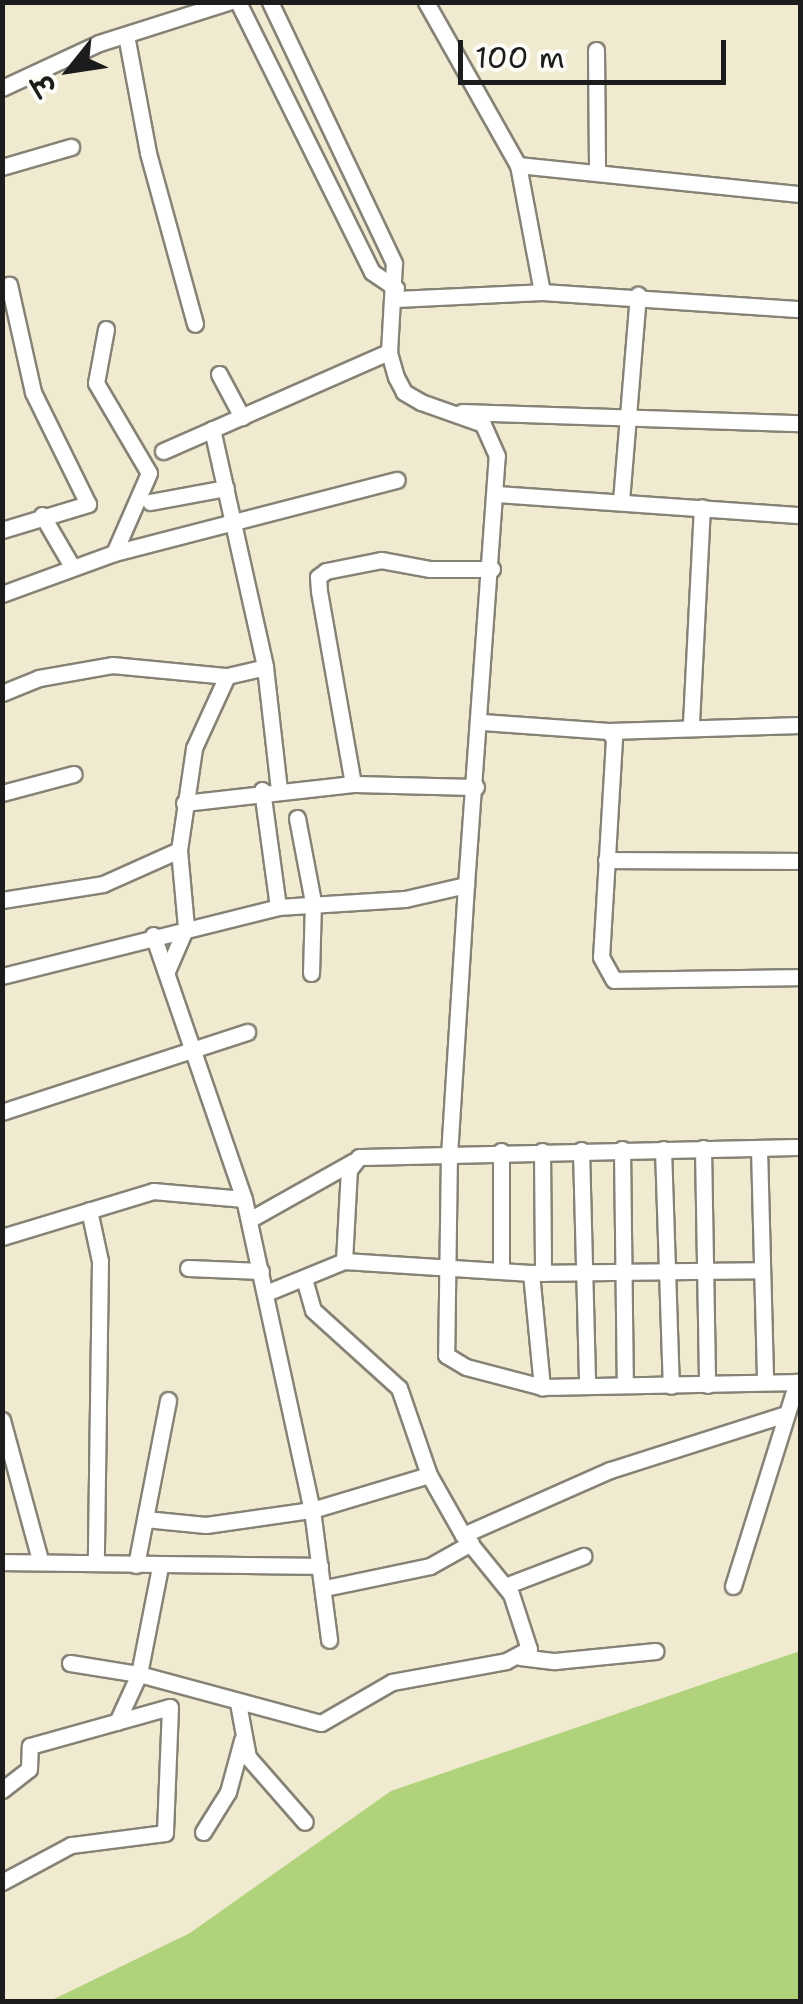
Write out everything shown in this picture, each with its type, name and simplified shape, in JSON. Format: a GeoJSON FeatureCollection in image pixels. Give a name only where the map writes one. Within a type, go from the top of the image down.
{"type":"FeatureCollection","features":[{"type":"Feature","properties":{"kind":"street"},"geometry":{"type":"LineString","coordinates":[[2,88],[79,50],[228,2]]}},
{"type":"Feature","properties":{"kind":"street"},"geometry":{"type":"LineString","coordinates":[[238,2],[372,272],[396,294],[638,294],[800,309]]}},
{"type":"Feature","properties":{"kind":"street"},"geometry":{"type":"LineString","coordinates":[[270,2],[394,263],[396,294],[388,352],[404,392],[483,424],[498,456],[449,1152],[451,1267],[446,1354],[466,1368],[542,1387],[799,1382],[785,1414],[733,1586]]}},
{"type":"Feature","properties":{"kind":"street"},"geometry":{"type":"LineString","coordinates":[[426,2],[518,165],[542,292]]}},
{"type":"Feature","properties":{"kind":"street"},"geometry":{"type":"LineString","coordinates":[[126,36],[152,172],[195,324]]}},
{"type":"Feature","properties":{"kind":"street"},"geometry":{"type":"LineString","coordinates":[[596,50],[597,170]]}},
{"type":"Feature","properties":{"kind":"street"},"geometry":{"type":"LineString","coordinates":[[288,107],[314,93]]}},
{"type":"Feature","properties":{"kind":"street"},"geometry":{"type":"LineString","coordinates":[[2,167],[71,146]]}},
{"type":"Feature","properties":{"kind":"street"},"geometry":{"type":"LineString","coordinates":[[518,165],[597,170],[800,194]]}},
{"type":"Feature","properties":{"kind":"street"},"geometry":{"type":"LineString","coordinates":[[2,530],[88,504],[33,392],[11,333],[9,284]]}},
{"type":"Feature","properties":{"kind":"street"},"geometry":{"type":"LineString","coordinates":[[621,501],[625,415],[638,294]]}},
{"type":"Feature","properties":{"kind":"street"},"geometry":{"type":"LineString","coordinates":[[106,329],[96,383],[149,473],[114,554]]}},
{"type":"Feature","properties":{"kind":"street"},"geometry":{"type":"LineString","coordinates":[[163,450],[388,352]]}},
{"type":"Feature","properties":{"kind":"street"},"geometry":{"type":"LineString","coordinates":[[219,374],[242,417]]}},
{"type":"Feature","properties":{"kind":"street"},"geometry":{"type":"LineString","coordinates":[[458,412],[800,424]]}},
{"type":"Feature","properties":{"kind":"street"},"geometry":{"type":"LineString","coordinates":[[212,429],[237,520],[264,667],[278,908]]}},
{"type":"Feature","properties":{"kind":"street"},"geometry":{"type":"LineString","coordinates":[[2,594],[114,554],[397,480]]}},
{"type":"Feature","properties":{"kind":"street"},"geometry":{"type":"LineString","coordinates":[[150,502],[226,488]]}},
{"type":"Feature","properties":{"kind":"street"},"geometry":{"type":"LineString","coordinates":[[497,494],[800,515]]}},
{"type":"Feature","properties":{"kind":"street"},"geometry":{"type":"LineString","coordinates":[[691,724],[702,507]]}},
{"type":"Feature","properties":{"kind":"street"},"geometry":{"type":"LineString","coordinates":[[42,515],[73,568]]}},
{"type":"Feature","properties":{"kind":"street"},"geometry":{"type":"LineString","coordinates":[[353,784],[318,578],[404,562],[492,569]]}},
{"type":"Feature","properties":{"kind":"street"},"geometry":{"type":"LineString","coordinates":[[2,693],[39,678],[112,665],[227,676],[264,667]]}},
{"type":"Feature","properties":{"kind":"street"},"geometry":{"type":"LineString","coordinates":[[166,971],[186,927],[179,850],[194,748],[227,676]]}},
{"type":"Feature","properties":{"kind":"street"},"geometry":{"type":"LineString","coordinates":[[482,722],[609,730],[691,724],[800,725]]}},
{"type":"Feature","properties":{"kind":"street"},"geometry":{"type":"LineString","coordinates":[[609,730],[614,739],[601,957],[614,980],[800,977]]}},
{"type":"Feature","properties":{"kind":"street"},"geometry":{"type":"LineString","coordinates":[[2,793],[74,774]]}},
{"type":"Feature","properties":{"kind":"street"},"geometry":{"type":"LineString","coordinates":[[184,803],[270,789],[353,784],[476,786]]}},
{"type":"Feature","properties":{"kind":"street"},"geometry":{"type":"LineString","coordinates":[[298,818],[313,902],[311,973]]}},
{"type":"Feature","properties":{"kind":"street"},"geometry":{"type":"LineString","coordinates":[[2,900],[103,884],[179,850]]}},
{"type":"Feature","properties":{"kind":"street"},"geometry":{"type":"LineString","coordinates":[[606,860],[800,861]]}},
{"type":"Feature","properties":{"kind":"street"},"geometry":{"type":"LineString","coordinates":[[2,976],[153,934],[278,908],[313,902],[405,899],[466,885]]}},
{"type":"Feature","properties":{"kind":"street"},"geometry":{"type":"LineString","coordinates":[[153,934],[196,1048],[244,1198],[312,1510],[330,1640]]}},
{"type":"Feature","properties":{"kind":"street"},"geometry":{"type":"LineString","coordinates":[[2,1112],[247,1032]]}},
{"type":"Feature","properties":{"kind":"street"},"geometry":{"type":"LineString","coordinates":[[249,1220],[354,1162],[378,1153],[800,1147]]}},
{"type":"Feature","properties":{"kind":"street"},"geometry":{"type":"LineString","coordinates":[[703,1148],[707,1384]]}},
{"type":"Feature","properties":{"kind":"street"},"geometry":{"type":"LineString","coordinates":[[758,1148],[765,1382]]}},
{"type":"Feature","properties":{"kind":"street"},"geometry":{"type":"LineString","coordinates":[[663,1149],[664,1271],[671,1386]]}},
{"type":"Feature","properties":{"kind":"street"},"geometry":{"type":"LineString","coordinates":[[542,1150],[537,1273],[542,1387]]}},
{"type":"Feature","properties":{"kind":"street"},"geometry":{"type":"LineString","coordinates":[[581,1150],[587,1386]]}},
{"type":"Feature","properties":{"kind":"street"},"geometry":{"type":"LineString","coordinates":[[622,1150],[625,1384]]}},
{"type":"Feature","properties":{"kind":"street"},"geometry":{"type":"LineString","coordinates":[[501,1151],[501,1271]]}},
{"type":"Feature","properties":{"kind":"street"},"geometry":{"type":"LineString","coordinates":[[344,1261],[354,1162]]}},
{"type":"Feature","properties":{"kind":"street"},"geometry":{"type":"LineString","coordinates":[[2,1236],[153,1192],[244,1198]]}},
{"type":"Feature","properties":{"kind":"street"},"geometry":{"type":"LineString","coordinates":[[89,1210],[100,1262],[96,1563]]}},
{"type":"Feature","properties":{"kind":"street"},"geometry":{"type":"LineString","coordinates":[[266,1293],[344,1261],[537,1273],[761,1270]]}},
{"type":"Feature","properties":{"kind":"street"},"geometry":{"type":"LineString","coordinates":[[188,1268],[261,1271]]}},
{"type":"Feature","properties":{"kind":"street"},"geometry":{"type":"LineString","coordinates":[[304,1279],[313,1310],[399,1388],[429,1475],[467,1539],[506,1586],[529,1638],[520,1657]]}},
{"type":"Feature","properties":{"kind":"street"},"geometry":{"type":"LineString","coordinates":[[136,1566],[168,1400]]}},
{"type":"Feature","properties":{"kind":"street"},"geometry":{"type":"LineString","coordinates":[[325,1588],[430,1566],[467,1539],[610,1470],[785,1414]]}},
{"type":"Feature","properties":{"kind":"street"},"geometry":{"type":"LineString","coordinates":[[2,1420],[40,1560]]}},
{"type":"Feature","properties":{"kind":"street"},"geometry":{"type":"LineString","coordinates":[[145,1519],[206,1525],[312,1510],[429,1475]]}},
{"type":"Feature","properties":{"kind":"street"},"geometry":{"type":"LineString","coordinates":[[506,1586],[583,1556]]}},
{"type":"Feature","properties":{"kind":"street"},"geometry":{"type":"LineString","coordinates":[[2,1562],[40,1560],[160,1567],[320,1566]]}},
{"type":"Feature","properties":{"kind":"street"},"geometry":{"type":"LineString","coordinates":[[117,1722],[138,1674],[160,1567]]}},
{"type":"Feature","properties":{"kind":"street"},"geometry":{"type":"LineString","coordinates":[[70,1663],[138,1674],[321,1723],[407,1677],[520,1657],[555,1661],[656,1651]]}},
{"type":"Feature","properties":{"kind":"street"},"geometry":{"type":"LineString","coordinates":[[203,1832],[228,1792],[242,1739],[238,1703]]}},
{"type":"Feature","properties":{"kind":"street"},"geometry":{"type":"LineString","coordinates":[[2,1790],[29,1769],[30,1746],[170,1707],[165,1834],[71,1845],[2,1882]]}},
{"type":"Feature","properties":{"kind":"street"},"geometry":{"type":"LineString","coordinates":[[242,1739],[260,1773],[305,1822]]}},
{"type":"Feature","properties":{"kind":"green space"},"geometry":{"type":"Polygon","coordinates":[[[800,1651],[800,2001],[50,2001],[190,1933],[391,1791],[800,1651]]]}}]}
